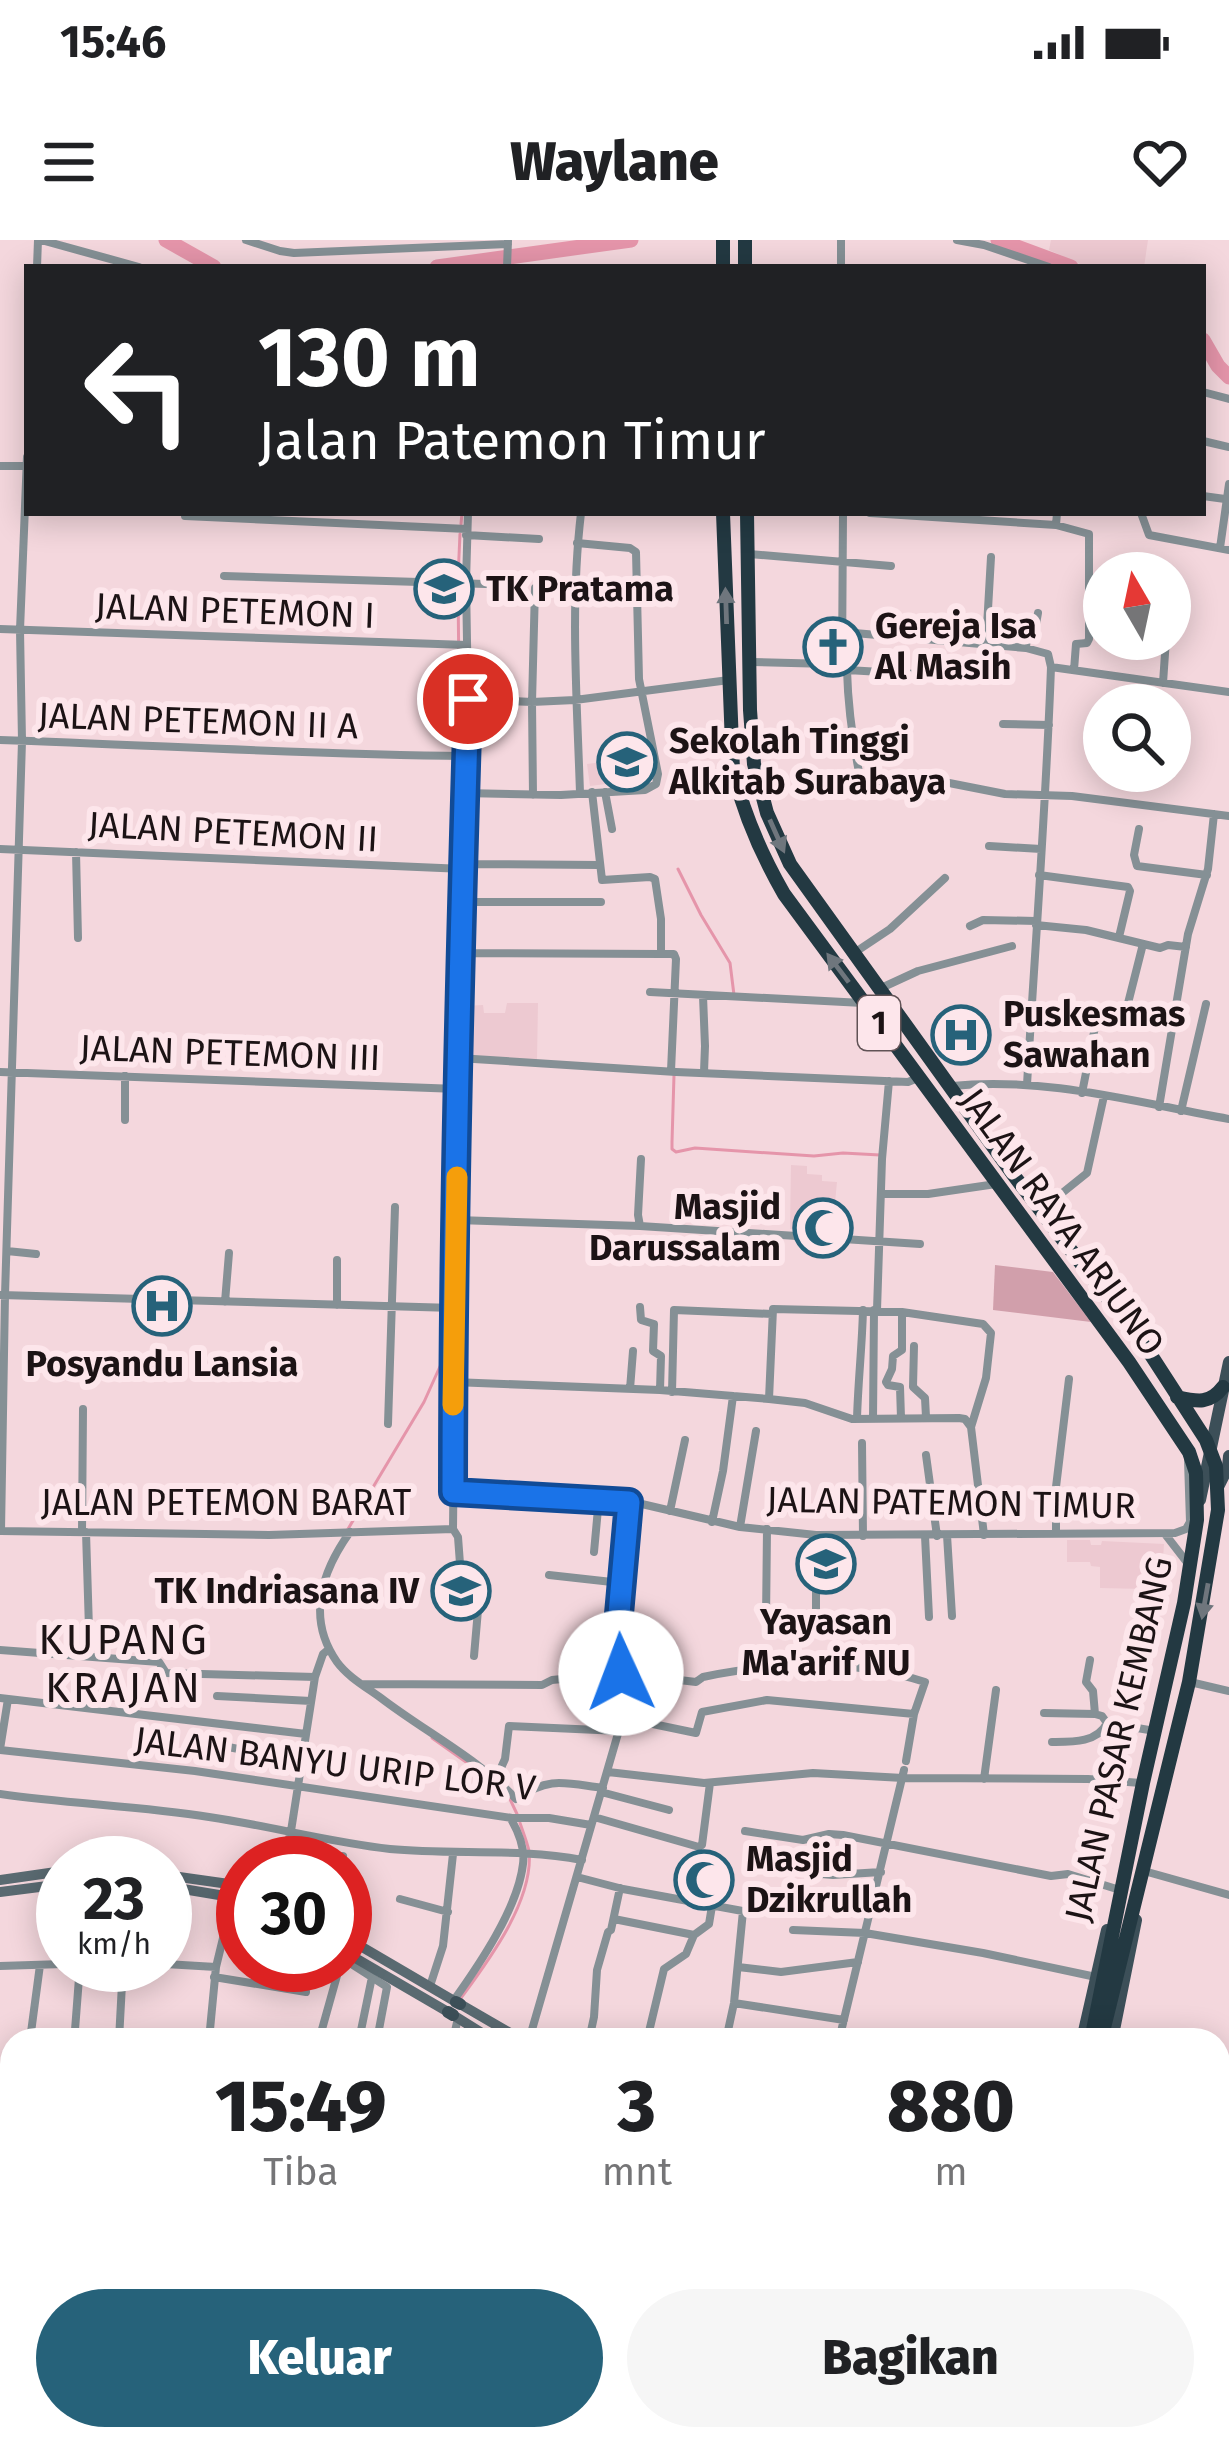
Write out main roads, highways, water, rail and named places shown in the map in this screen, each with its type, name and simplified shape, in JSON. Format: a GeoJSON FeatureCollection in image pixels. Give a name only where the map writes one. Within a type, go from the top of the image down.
{"type":"FeatureCollection","features":[{"type":"Feature","properties":{"kind":"highway"},"geometry":{"type":"LineString","coordinates":[[723,522],[747,522]]}},
{"type":"Feature","properties":{"kind":"highway","name":"JALAN RAYA ARJUNO"},"geometry":{"type":"LineString","coordinates":[[723,522],[734,770],[743,810],[761,854],[784,894],[1130,1362],[1189,1452],[1198,1507]]}},
{"type":"Feature","properties":{"kind":"highway","name":"JALAN RAYA ARJUNO"},"geometry":{"type":"LineString","coordinates":[[747,522],[754,764],[767,813],[790,864],[1006,1166],[1150,1355],[1212,1450],[1222,1487]]}},
{"type":"Feature","properties":{"kind":"highway"},"geometry":{"type":"LineString","coordinates":[[996,1184],[1006,1166]]}},
{"type":"Feature","properties":{"kind":"highway"},"geometry":{"type":"LineString","coordinates":[[996,1184],[1022,1186]]}},
{"type":"Feature","properties":{"kind":"highway"},"geometry":{"type":"LineString","coordinates":[[1178,1397],[1204,1401],[1223,1387]]}},
{"type":"Feature","properties":{"kind":"highway","name":"JALAN PASAR KEMBANG"},"geometry":{"type":"LineString","coordinates":[[1125,1901],[1142,1870],[1189,1682],[1222,1487]]}},
{"type":"Feature","properties":{"kind":"highway","name":"JALAN PASAR KEMBANG"},"geometry":{"type":"LineString","coordinates":[[1125,1901],[1143,1783],[1190,1567],[1198,1507]]}},
{"type":"Feature","properties":{"kind":"highway","name":"1"},"geometry":{"type":"LineString","coordinates":[[1090,2028],[1125,1901]]}},
{"type":"Feature","properties":{"kind":"highway","name":"1"},"geometry":{"type":"LineString","coordinates":[[1101,2028],[1103,1988]]}},
{"type":"Feature","properties":{"kind":"main road","name":"JALAN PASAR KEMBANG"},"geometry":{"type":"LineString","coordinates":[[1198,1507],[1229,1362]]}},
{"type":"Feature","properties":{"kind":"main road"},"geometry":{"type":"LineString","coordinates":[[1222,1487],[1229,1456]]}},
{"type":"Feature","properties":{"kind":"main road"},"geometry":{"type":"LineString","coordinates":[[0,1880],[36,1874]]}},
{"type":"Feature","properties":{"kind":"main road"},"geometry":{"type":"LineString","coordinates":[[0,1892],[36,1887]]}},
{"type":"Feature","properties":{"kind":"main road","name":"JALAN PASAR KEMBANG"},"geometry":{"type":"LineString","coordinates":[[1103,1988],[1111,1915],[1125,1901],[1136,1924],[1114,2028]]}},
{"type":"Feature","properties":{"kind":"main road"},"geometry":{"type":"LineString","coordinates":[[372,1953],[430,1988],[478,2028]]}},
{"type":"Feature","properties":{"kind":"main road"},"geometry":{"type":"LineString","coordinates":[[372,1973],[498,2028]]}},
{"type":"Feature","properties":{"kind":"waterway"},"geometry":{"type":"LineString","coordinates":[[166,240],[209,264]]}},
{"type":"Feature","properties":{"kind":"waterway"},"geometry":{"type":"LineString","coordinates":[[459,264],[631,240]]}},
{"type":"Feature","properties":{"kind":"waterway"},"geometry":{"type":"LineString","coordinates":[[998,240],[1063,264]]}},
{"type":"Feature","properties":{"kind":"waterway"},"geometry":{"type":"LineString","coordinates":[[1206,345],[1229,377]]}},
{"type":"Feature","properties":{"kind":"waterway"},"geometry":{"type":"LineString","coordinates":[[461,524],[462,516]]}},
{"type":"Feature","properties":{"kind":"waterway"},"geometry":{"type":"LineString","coordinates":[[458,578],[460,534]]}},
{"type":"Feature","properties":{"kind":"waterway"},"geometry":{"type":"LineString","coordinates":[[458,588],[460,770]]}},
{"type":"Feature","properties":{"kind":"waterway"},"geometry":{"type":"LineString","coordinates":[[678,869],[730,963],[734,995]]}},
{"type":"Feature","properties":{"kind":"waterway"},"geometry":{"type":"LineString","coordinates":[[455,1028],[458,953]]}},
{"type":"Feature","properties":{"kind":"waterway"},"geometry":{"type":"LineString","coordinates":[[674,1075],[672,1149],[676,1152],[695,1148],[880,1155]]}},
{"type":"Feature","properties":{"kind":"waterway"},"geometry":{"type":"LineString","coordinates":[[451,1304],[453,1169]]}},
{"type":"Feature","properties":{"kind":"waterway"},"geometry":{"type":"LineString","coordinates":[[348,1529],[424,1402],[451,1342],[451,1313]]}},
{"type":"Feature","properties":{"kind":"waterway"},"geometry":{"type":"LineString","coordinates":[[432,1738],[473,1767]]}},
{"type":"Feature","properties":{"kind":"waterway"},"geometry":{"type":"LineString","coordinates":[[508,1795],[517,1814]]}},
{"type":"Feature","properties":{"kind":"waterway"},"geometry":{"type":"LineString","coordinates":[[461,1998],[507,1929],[524,1889],[529,1851],[520,1823]]}},
{"type":"Feature","properties":{"kind":"place","name":"TK Pratama"},"geometry":{"type":"Point","coordinates":[444,589]}},
{"type":"Feature","properties":{"kind":"place","name":"Gereja Isa Al Masih"},"geometry":{"type":"Point","coordinates":[833,647]}},
{"type":"Feature","properties":{"kind":"place","name":"Sekolah Tinggi Alkitab Surabaya"},"geometry":{"type":"Point","coordinates":[627,762]}},
{"type":"Feature","properties":{"kind":"place","name":"Puskesmas Sawahan"},"geometry":{"type":"Point","coordinates":[961,1035]}},
{"type":"Feature","properties":{"kind":"place","name":"Masjid Darussalam"},"geometry":{"type":"Point","coordinates":[823,1228]}},
{"type":"Feature","properties":{"kind":"place","name":"Posyandu Lansia"},"geometry":{"type":"Point","coordinates":[162,1306]}},
{"type":"Feature","properties":{"kind":"place","name":"Yayasan Ma'arif NU"},"geometry":{"type":"Point","coordinates":[826,1564]}},
{"type":"Feature","properties":{"kind":"place","name":"TK Indriasana IV"},"geometry":{"type":"Point","coordinates":[461,1591]}},
{"type":"Feature","properties":{"kind":"place","name":"Masjid Dzikrullah"},"geometry":{"type":"Point","coordinates":[704,1880]}},
{"type":"Feature","properties":{"kind":"district","name":"KUPANG KRAJAN"},"geometry":{"type":"Point","coordinates":[124,1664]}}]}
